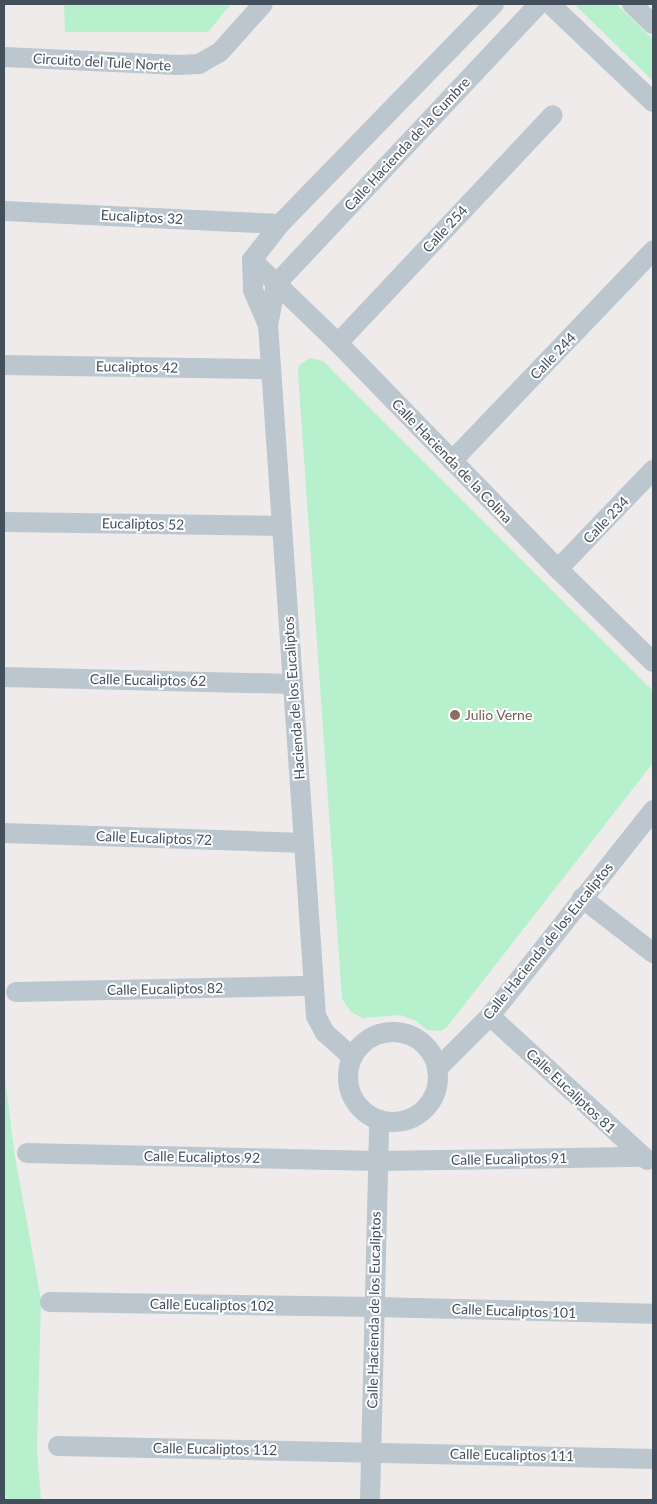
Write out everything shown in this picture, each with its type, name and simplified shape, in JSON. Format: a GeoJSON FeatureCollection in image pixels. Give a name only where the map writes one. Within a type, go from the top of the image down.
{"type":"FeatureCollection","features":[{"type":"Feature","properties":{"kind":"street","name":"Circuito del Tule Norte"},"geometry":{"type":"LineString","coordinates":[[4,57],[178,65],[199,64],[220,52],[263,4]]}},
{"type":"Feature","properties":{"kind":"street"},"geometry":{"type":"LineString","coordinates":[[252,260],[280,224],[494,4]]}},
{"type":"Feature","properties":{"kind":"street","name":"Calle Hacienda de la Cumbre"},"geometry":{"type":"LineString","coordinates":[[276,284],[539,4]]}},
{"type":"Feature","properties":{"kind":"street"},"geometry":{"type":"LineString","coordinates":[[550,4],[653,102]]}},
{"type":"Feature","properties":{"kind":"street"},"geometry":{"type":"LineString","coordinates":[[632,4],[653,24]]}},
{"type":"Feature","properties":{"kind":"street","name":"Calle 254"},"geometry":{"type":"LineString","coordinates":[[338,343],[552,115]]}},
{"type":"Feature","properties":{"kind":"street","name":"Eucaliptos 32"},"geometry":{"type":"LineString","coordinates":[[4,211],[280,224]]}},
{"type":"Feature","properties":{"kind":"street","name":"Calle 244"},"geometry":{"type":"LineString","coordinates":[[452,461],[653,251]]}},
{"type":"Feature","properties":{"kind":"street","name":"Calle Hacienda de la Colina"},"geometry":{"type":"LineString","coordinates":[[252,260],[338,343],[558,569],[653,662]]}},
{"type":"Feature","properties":{"kind":"street","name":"Hacienda de los Eucaliptos"},"geometry":{"type":"LineString","coordinates":[[252,260],[254,290],[268,325]]}},
{"type":"Feature","properties":{"kind":"street","name":"Hacienda de los Eucaliptos"},"geometry":{"type":"LineString","coordinates":[[276,284],[268,325],[316,1016],[325,1033],[352,1057]]}},
{"type":"Feature","properties":{"kind":"street","name":"Eucaliptos 42"},"geometry":{"type":"LineString","coordinates":[[4,365],[271,369]]}},
{"type":"Feature","properties":{"kind":"street","name":"Calle 234"},"geometry":{"type":"LineString","coordinates":[[558,569],[653,470]]}},
{"type":"Feature","properties":{"kind":"street","name":"Eucaliptos 52"},"geometry":{"type":"LineString","coordinates":[[4,522],[282,526]]}},
{"type":"Feature","properties":{"kind":"street","name":"Calle Eucaliptos 62"},"geometry":{"type":"LineString","coordinates":[[4,677],[293,684]]}},
{"type":"Feature","properties":{"kind":"street","name":"Calle Hacienda de los Eucaliptos"},"geometry":{"type":"LineString","coordinates":[[437,1069],[490,1016],[653,810]]}},
{"type":"Feature","properties":{"kind":"street","name":"Calle Eucaliptos 72"},"geometry":{"type":"LineString","coordinates":[[4,833],[304,843]]}},
{"type":"Feature","properties":{"kind":"street"},"geometry":{"type":"LineString","coordinates":[[582,898],[653,953]]}},
{"type":"Feature","properties":{"kind":"street","name":"Calle Eucaliptos 82"},"geometry":{"type":"LineString","coordinates":[[16,992],[314,986]]}},
{"type":"Feature","properties":{"kind":"street","name":"Calle Eucaliptos 81"},"geometry":{"type":"LineString","coordinates":[[490,1016],[648,1160]]}},
{"type":"Feature","properties":{"kind":"street"},"geometry":{"type":"LineString","coordinates":[[399,1033],[416,1039],[430,1051],[437,1069],[437,1087],[430,1104],[415,1117],[397,1122],[379,1120],[362,1111],[350,1095],[347,1076],[352,1057],[364,1042],[380,1034],[399,1033]]}},
{"type":"Feature","properties":{"kind":"street","name":"Calle Hacienda de los Eucaliptos"},"geometry":{"type":"LineString","coordinates":[[370,1500],[379,1120]]}},
{"type":"Feature","properties":{"kind":"street","name":"Calle Eucaliptos 92"},"geometry":{"type":"LineString","coordinates":[[27,1153],[377,1162]]}},
{"type":"Feature","properties":{"kind":"street","name":"Calle Eucaliptos 91"},"geometry":{"type":"LineString","coordinates":[[377,1162],[648,1160]]}},
{"type":"Feature","properties":{"kind":"street","name":"Calle Eucaliptos 102"},"geometry":{"type":"LineString","coordinates":[[50,1302],[375,1307]]}},
{"type":"Feature","properties":{"kind":"street","name":"Calle Eucaliptos 101"},"geometry":{"type":"LineString","coordinates":[[375,1307],[653,1314]]}},
{"type":"Feature","properties":{"kind":"street","name":"Calle Eucaliptos 112"},"geometry":{"type":"LineString","coordinates":[[58,1446],[372,1452]]}},
{"type":"Feature","properties":{"kind":"street","name":"Calle Eucaliptos 111"},"geometry":{"type":"LineString","coordinates":[[372,1452],[653,1459]]}},
{"type":"Feature","properties":{"kind":"green space"},"geometry":{"type":"Polygon","coordinates":[[[64,4],[231,4],[208,32],[65,32],[64,4]]]}},
{"type":"Feature","properties":{"kind":"green space"},"geometry":{"type":"Polygon","coordinates":[[[574,4],[616,4],[653,39],[653,81],[574,4]]]}},
{"type":"Feature","properties":{"kind":"green space"},"geometry":{"type":"Polygon","coordinates":[[[310,358],[323,361],[653,691],[653,763],[447,1027],[441,1031],[427,1030],[416,1021],[400,1015],[363,1018],[351,1012],[342,999],[298,374],[299,365],[310,358]]]}},
{"type":"Feature","properties":{"kind":"green space"},"geometry":{"type":"Polygon","coordinates":[[[4,1069],[14,1151],[41,1300],[37,1449],[41,1500],[4,1500],[4,1069]]]}},
{"type":"Feature","properties":{"kind":"place","name":"Julio Verne"},"geometry":{"type":"Point","coordinates":[455,715]}}]}
